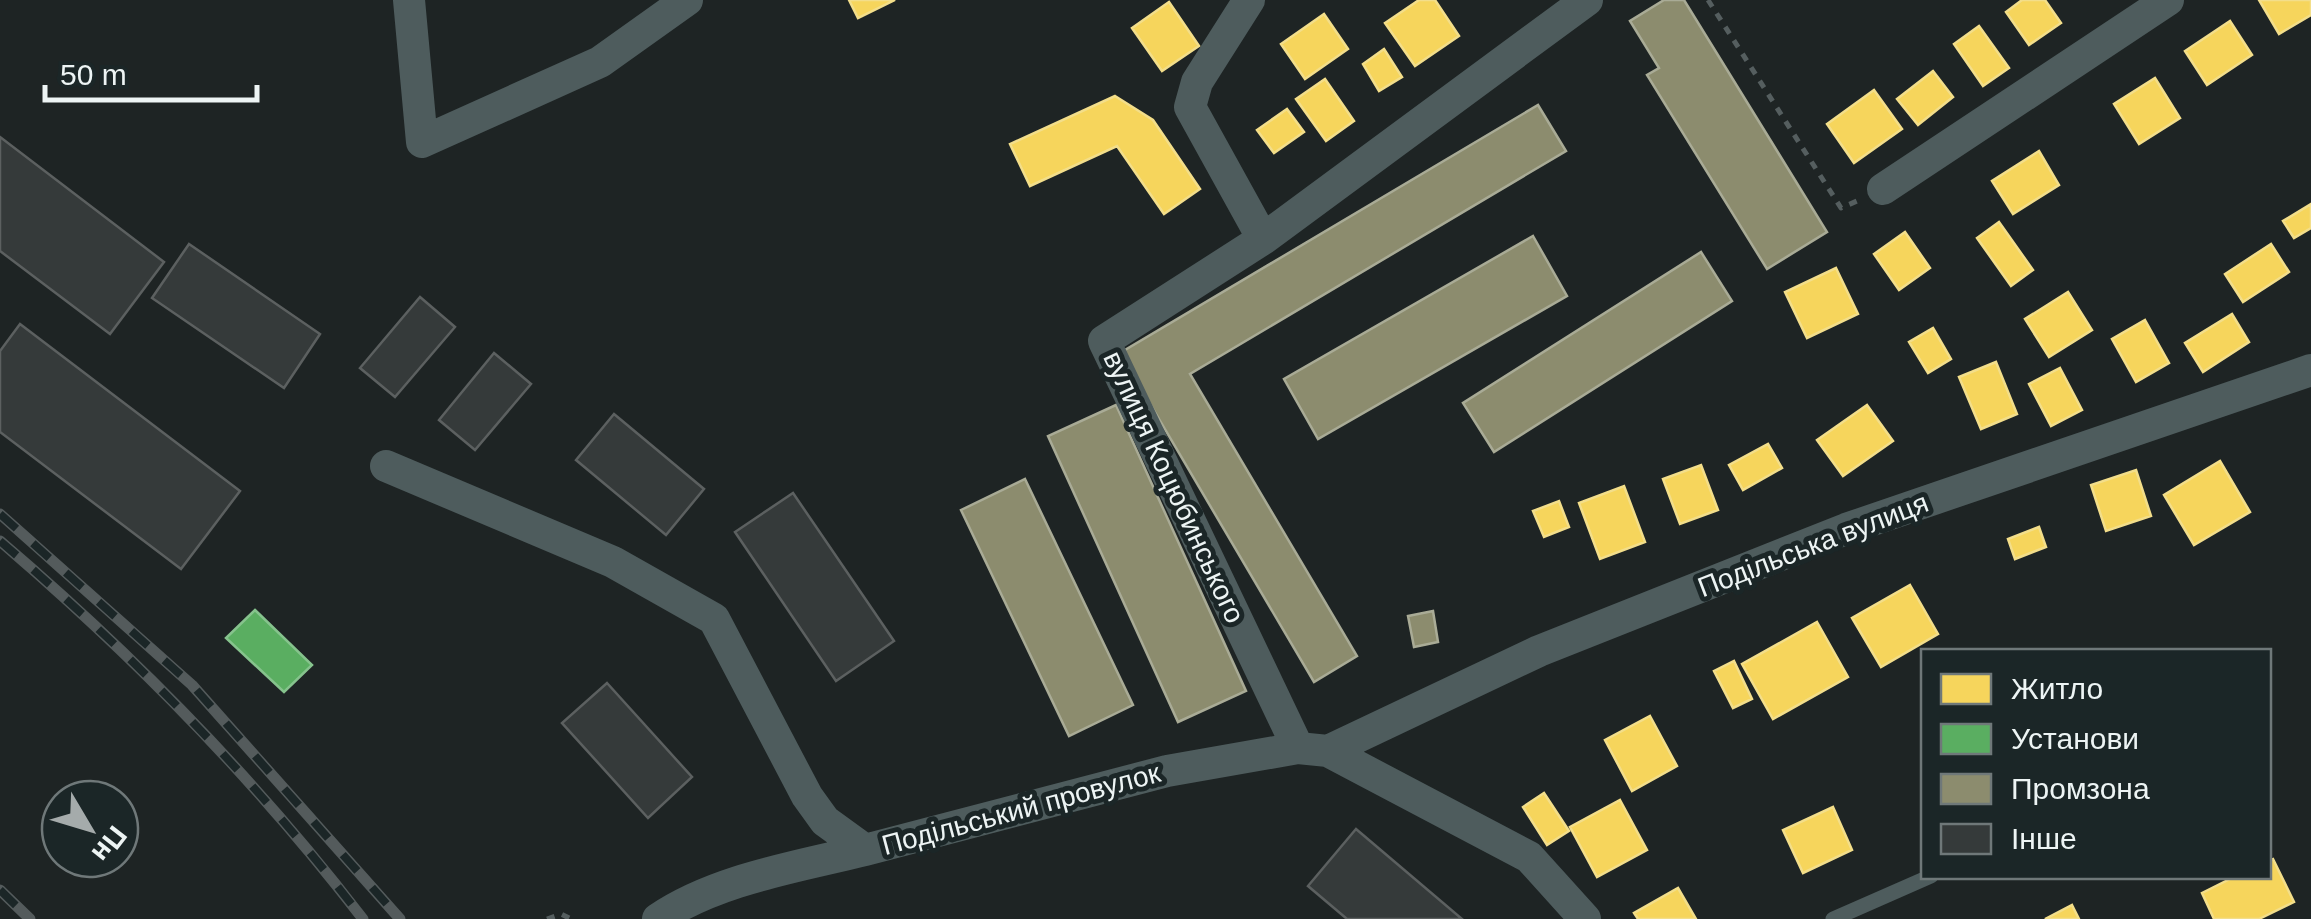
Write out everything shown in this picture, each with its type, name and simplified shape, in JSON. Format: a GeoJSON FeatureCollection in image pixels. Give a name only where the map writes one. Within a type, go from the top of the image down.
{"type":"FeatureCollection","features":[{"type":"Feature","properties":{"kind":"street"},"geometry":{"type":"LineString","coordinates":[[409,0],[422,142],[600,62],[688,0]]}},
{"type":"Feature","properties":{"kind":"street"},"geometry":{"type":"LineString","coordinates":[[1248,0],[1198,82],[1190,107],[1263,240],[1587,0]]}},
{"type":"Feature","properties":{"kind":"street"},"geometry":{"type":"LineString","coordinates":[[1883,189],[2168,0]]}},
{"type":"Feature","properties":{"kind":"street","name":"вулиця Коцюбинського"},"geometry":{"type":"LineString","coordinates":[[1263,240],[1104,342],[1313,749]]}},
{"type":"Feature","properties":{"kind":"street","name":"Подільська вулиця"},"geometry":{"type":"LineString","coordinates":[[1313,749],[1539,650],[1846,529],[2311,370]]}},
{"type":"Feature","properties":{"kind":"street","name":"Подільський провулок"},"geometry":{"type":"LineString","coordinates":[[386,466],[613,562],[714,620],[807,796],[825,822],[865,850],[1167,771],[1313,749]]}},
{"type":"Feature","properties":{"kind":"street"},"geometry":{"type":"LineString","coordinates":[[1313,749],[1529,858],[1585,919]]}},
{"type":"Feature","properties":{"kind":"street"},"geometry":{"type":"LineString","coordinates":[[658,919],[690,901],[740,883],[865,850]]}},
{"type":"Feature","properties":{"kind":"lane"},"geometry":{"type":"LineString","coordinates":[[1832,919],[1924,879]]}},
{"type":"Feature","properties":{"kind":"path"},"geometry":{"type":"LineString","coordinates":[[1708,0],[1841,208],[1883,189]]}},
{"type":"Feature","properties":{"kind":"path"},"geometry":{"type":"LineString","coordinates":[[547,919],[561,914],[571,919]]}},
{"type":"Feature","properties":{"kind":"building: Житло"},"geometry":{"type":"Polygon","coordinates":[[[849,0],[895,0],[858,18],[849,0]]]}},
{"type":"Feature","properties":{"kind":"building: Житло"},"geometry":{"type":"Polygon","coordinates":[[[1419,0],[1435,0],[1459,36],[1415,66],[1385,23],[1419,0]]]}},
{"type":"Feature","properties":{"kind":"building: Житло"},"geometry":{"type":"Polygon","coordinates":[[[2022,0],[2045,0],[2061,23],[2029,45],[2006,12],[2022,0]]]}},
{"type":"Feature","properties":{"kind":"building: Житло"},"geometry":{"type":"Polygon","coordinates":[[[2259,0],[2311,0],[2311,15],[2279,34],[2259,0]]]}},
{"type":"Feature","properties":{"kind":"building: Житло"},"geometry":{"type":"Polygon","coordinates":[[[1169,2],[1199,46],[1162,71],[1132,28],[1169,2]]]}},
{"type":"Feature","properties":{"kind":"building: Житло"},"geometry":{"type":"Polygon","coordinates":[[[1324,14],[1348,49],[1305,79],[1281,44],[1324,14]]]}},
{"type":"Feature","properties":{"kind":"building: Житло"},"geometry":{"type":"Polygon","coordinates":[[[2230,21],[2252,55],[2207,85],[2185,51],[2230,21]]]}},
{"type":"Feature","properties":{"kind":"building: Житло"},"geometry":{"type":"Polygon","coordinates":[[[1979,26],[2009,68],[1983,86],[1954,44],[1979,26]]]}},
{"type":"Feature","properties":{"kind":"building: Житло"},"geometry":{"type":"Polygon","coordinates":[[[1384,49],[1402,77],[1379,91],[1363,64],[1384,49]]]}},
{"type":"Feature","properties":{"kind":"building: Житло"},"geometry":{"type":"Polygon","coordinates":[[[1933,71],[1953,97],[1918,125],[1897,99],[1933,71]]]}},
{"type":"Feature","properties":{"kind":"building: Житло"},"geometry":{"type":"Polygon","coordinates":[[[2155,78],[2180,118],[2139,144],[2114,104],[2155,78]]]}},
{"type":"Feature","properties":{"kind":"building: Житло"},"geometry":{"type":"Polygon","coordinates":[[[1325,79],[1354,121],[1326,141],[1296,99],[1325,79]]]}},
{"type":"Feature","properties":{"kind":"building: Житло"},"geometry":{"type":"Polygon","coordinates":[[[1874,90],[1902,129],[1854,163],[1827,124],[1874,90]]]}},
{"type":"Feature","properties":{"kind":"building: Житло"},"geometry":{"type":"Polygon","coordinates":[[[1115,96],[1153,120],[1200,189],[1164,214],[1117,146],[1030,186],[1010,144],[1115,96]]]}},
{"type":"Feature","properties":{"kind":"building: Житло"},"geometry":{"type":"Polygon","coordinates":[[[1287,109],[1304,132],[1274,153],[1257,130],[1287,109]]]}},
{"type":"Feature","properties":{"kind":"building: Житло"},"geometry":{"type":"Polygon","coordinates":[[[2039,151],[2059,185],[2013,214],[1992,181],[2039,151]]]}},
{"type":"Feature","properties":{"kind":"building: Житло"},"geometry":{"type":"Polygon","coordinates":[[[2311,204],[2311,228],[2294,238],[2283,221],[2311,204]]]}},
{"type":"Feature","properties":{"kind":"building: Житло"},"geometry":{"type":"Polygon","coordinates":[[[1999,222],[2033,270],[2011,286],[1977,238],[1999,222]]]}},
{"type":"Feature","properties":{"kind":"building: Житло"},"geometry":{"type":"Polygon","coordinates":[[[1905,232],[1930,268],[1899,290],[1874,254],[1905,232]]]}},
{"type":"Feature","properties":{"kind":"building: Житло"},"geometry":{"type":"Polygon","coordinates":[[[2271,244],[2289,272],[2243,302],[2225,274],[2271,244]]]}},
{"type":"Feature","properties":{"kind":"building: Житло"},"geometry":{"type":"Polygon","coordinates":[[[1836,268],[1858,314],[1807,338],[1785,292],[1836,268]]]}},
{"type":"Feature","properties":{"kind":"building: Житло"},"geometry":{"type":"Polygon","coordinates":[[[2068,292],[2092,330],[2049,357],[2025,319],[2068,292]]]}},
{"type":"Feature","properties":{"kind":"building: Житло"},"geometry":{"type":"Polygon","coordinates":[[[2232,314],[2249,342],[2203,372],[2185,343],[2232,314]]]}},
{"type":"Feature","properties":{"kind":"building: Житло"},"geometry":{"type":"Polygon","coordinates":[[[2145,320],[2169,363],[2136,382],[2112,339],[2145,320]]]}},
{"type":"Feature","properties":{"kind":"building: Житло"},"geometry":{"type":"Polygon","coordinates":[[[1933,328],[1951,359],[1928,373],[1909,342],[1933,328]]]}},
{"type":"Feature","properties":{"kind":"building: Житло"},"geometry":{"type":"Polygon","coordinates":[[[1996,362],[2017,414],[1981,429],[1959,377],[1996,362]]]}},
{"type":"Feature","properties":{"kind":"building: Житло"},"geometry":{"type":"Polygon","coordinates":[[[2060,368],[2082,410],[2051,426],[2029,384],[2060,368]]]}},
{"type":"Feature","properties":{"kind":"building: Житло"},"geometry":{"type":"Polygon","coordinates":[[[1867,405],[1893,441],[1843,476],[1817,440],[1867,405]]]}},
{"type":"Feature","properties":{"kind":"building: Житло"},"geometry":{"type":"Polygon","coordinates":[[[1768,444],[1782,468],[1743,490],[1729,465],[1768,444]]]}},
{"type":"Feature","properties":{"kind":"building: Житло"},"geometry":{"type":"Polygon","coordinates":[[[2220,461],[2250,512],[2194,545],[2164,495],[2220,461]]]}},
{"type":"Feature","properties":{"kind":"building: Житло"},"geometry":{"type":"Polygon","coordinates":[[[1701,465],[1718,510],[1680,524],[1663,479],[1701,465]]]}},
{"type":"Feature","properties":{"kind":"building: Житло"},"geometry":{"type":"Polygon","coordinates":[[[2136,470],[2151,516],[2106,531],[2091,485],[2136,470]]]}},
{"type":"Feature","properties":{"kind":"building: Житло"},"geometry":{"type":"Polygon","coordinates":[[[1624,486],[1645,542],[1600,559],[1579,503],[1624,486]]]}},
{"type":"Feature","properties":{"kind":"building: Житло"},"geometry":{"type":"Polygon","coordinates":[[[1559,501],[1569,527],[1544,537],[1533,511],[1559,501]]]}},
{"type":"Feature","properties":{"kind":"building: Житло"},"geometry":{"type":"Polygon","coordinates":[[[2039,527],[2046,547],[2015,559],[2008,539],[2039,527]]]}},
{"type":"Feature","properties":{"kind":"building: Житло"},"geometry":{"type":"Polygon","coordinates":[[[1910,585],[1938,634],[1881,667],[1852,618],[1910,585]]]}},
{"type":"Feature","properties":{"kind":"building: Житло"},"geometry":{"type":"Polygon","coordinates":[[[1817,622],[1848,677],[1773,719],[1742,664],[1817,622]]]}},
{"type":"Feature","properties":{"kind":"building: Житло"},"geometry":{"type":"Polygon","coordinates":[[[1734,661],[1752,699],[1733,708],[1714,671],[1734,661]]]}},
{"type":"Feature","properties":{"kind":"building: Житло"},"geometry":{"type":"Polygon","coordinates":[[[1650,716],[1677,766],[1632,791],[1605,740],[1650,716]]]}},
{"type":"Feature","properties":{"kind":"building: Житло"},"geometry":{"type":"Polygon","coordinates":[[[1544,793],[1569,831],[1547,845],[1523,807],[1544,793]]]}},
{"type":"Feature","properties":{"kind":"building: Житло"},"geometry":{"type":"Polygon","coordinates":[[[1620,800],[1647,850],[1597,877],[1570,827],[1620,800]]]}},
{"type":"Feature","properties":{"kind":"building: Житло"},"geometry":{"type":"Polygon","coordinates":[[[1833,807],[1852,850],[1803,873],[1783,830],[1833,807]]]}},
{"type":"Feature","properties":{"kind":"building: Житло"},"geometry":{"type":"Polygon","coordinates":[[[2271,860],[2294,902],[2259,919],[2214,919],[2202,893],[2230,879],[2271,879],[2271,860]]]}},
{"type":"Feature","properties":{"kind":"building: Житло"},"geometry":{"type":"Polygon","coordinates":[[[1678,888],[1696,919],[1638,919],[1634,913],[1678,888]]]}},
{"type":"Feature","properties":{"kind":"building: Житло"},"geometry":{"type":"Polygon","coordinates":[[[2072,905],[2079,919],[2045,919],[2072,905]]]}},
{"type":"Feature","properties":{"kind":"building: Установи"},"geometry":{"type":"Polygon","coordinates":[[[255,610],[312,665],[284,692],[226,638],[255,610]]]}},
{"type":"Feature","properties":{"kind":"building: Промзона"},"geometry":{"type":"Polygon","coordinates":[[[1664,0],[1684,0],[1827,232],[1767,269],[1647,75],[1659,68],[1630,21],[1664,0]]]}},
{"type":"Feature","properties":{"kind":"building: Промзона"},"geometry":{"type":"Polygon","coordinates":[[[1538,105],[1566,151],[1190,374],[1357,656],[1314,682],[1120,353],[1538,105]]]}},
{"type":"Feature","properties":{"kind":"building: Промзона"},"geometry":{"type":"Polygon","coordinates":[[[1533,236],[1567,296],[1318,439],[1284,379],[1533,236]]]}},
{"type":"Feature","properties":{"kind":"building: Промзона"},"geometry":{"type":"Polygon","coordinates":[[[1701,252],[1732,301],[1494,452],[1463,403],[1701,252]]]}},
{"type":"Feature","properties":{"kind":"building: Промзона"},"geometry":{"type":"Polygon","coordinates":[[[1116,405],[1246,691],[1178,722],[1048,436],[1116,405]]]}},
{"type":"Feature","properties":{"kind":"building: Промзона"},"geometry":{"type":"Polygon","coordinates":[[[1025,479],[1133,705],[1069,736],[961,510],[1025,479]]]}},
{"type":"Feature","properties":{"kind":"building: Промзона"},"geometry":{"type":"Polygon","coordinates":[[[1433,611],[1438,642],[1414,647],[1408,616],[1433,611]]]}},
{"type":"Feature","properties":{"kind":"building: Інше"},"geometry":{"type":"Polygon","coordinates":[[[0,137],[164,262],[110,334],[0,251],[0,137]]]}},
{"type":"Feature","properties":{"kind":"building: Інше"},"geometry":{"type":"Polygon","coordinates":[[[189,244],[320,334],[284,388],[152,298],[189,244]]]}},
{"type":"Feature","properties":{"kind":"building: Інше"},"geometry":{"type":"Polygon","coordinates":[[[420,297],[455,327],[395,397],[360,368],[420,297]]]}},
{"type":"Feature","properties":{"kind":"building: Інше"},"geometry":{"type":"Polygon","coordinates":[[[20,324],[240,491],[181,569],[0,432],[0,351],[20,324]]]}},
{"type":"Feature","properties":{"kind":"building: Інше"},"geometry":{"type":"Polygon","coordinates":[[[494,353],[531,384],[475,450],[439,420],[494,353]]]}},
{"type":"Feature","properties":{"kind":"building: Інше"},"geometry":{"type":"Polygon","coordinates":[[[614,414],[704,489],[666,535],[576,460],[614,414]]]}},
{"type":"Feature","properties":{"kind":"building: Інше"},"geometry":{"type":"Polygon","coordinates":[[[793,493],[894,641],[836,681],[735,532],[793,493]]]}},
{"type":"Feature","properties":{"kind":"building: Інше"},"geometry":{"type":"Polygon","coordinates":[[[607,683],[692,777],[648,818],[562,723],[607,683]]]}},
{"type":"Feature","properties":{"kind":"building: Інше"},"geometry":{"type":"Polygon","coordinates":[[[1356,829],[1462,919],[1347,919],[1308,886],[1356,829]]]}},
{"type":"Feature","properties":{"kind":"railway"},"geometry":{"type":"LineString","coordinates":[[0,514],[192,685],[400,919]]}},
{"type":"Feature","properties":{"kind":"railway"},"geometry":{"type":"LineString","coordinates":[[0,541],[97,628],[191,721],[280,818],[363,919]]}},
{"type":"Feature","properties":{"kind":"railway"},"geometry":{"type":"LineString","coordinates":[[0,890],[30,919]]}}]}
